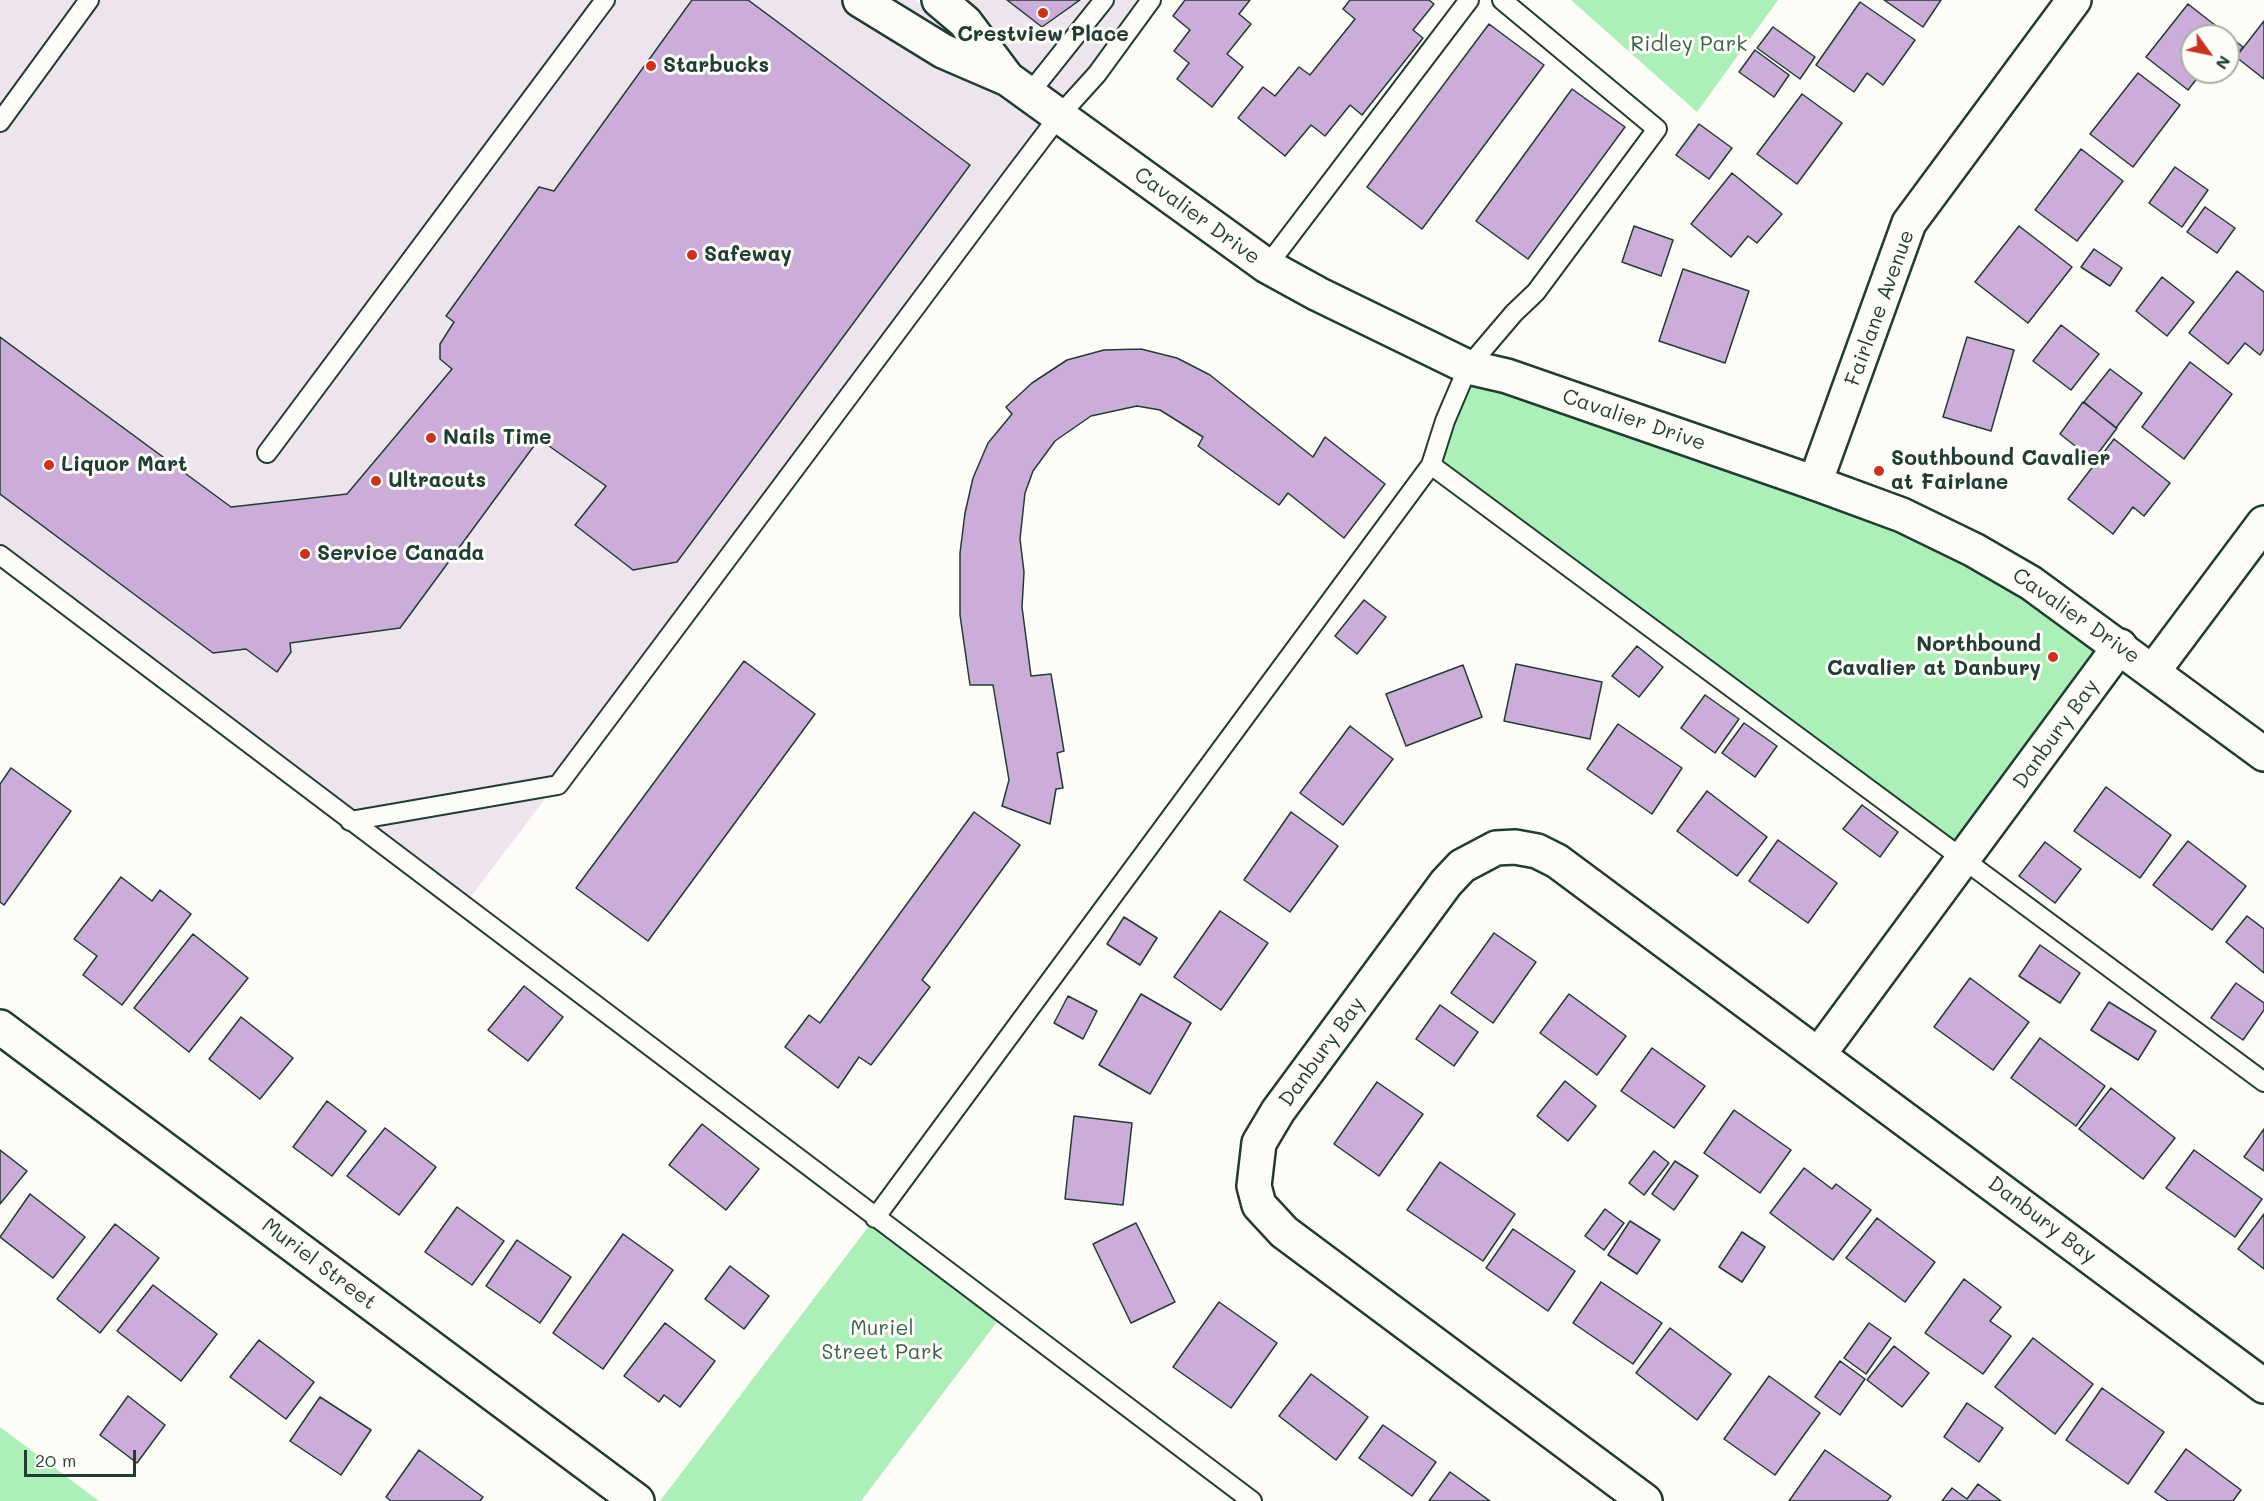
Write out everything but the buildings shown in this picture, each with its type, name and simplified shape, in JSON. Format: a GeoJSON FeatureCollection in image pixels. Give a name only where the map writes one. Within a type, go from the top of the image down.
{"type":"FeatureCollection","features":[{"type":"Feature","properties":{"kind":"street","name":"Cavalier Drive"},"geometry":{"type":"LineString","coordinates":[[860,0],[943,51],[1018,87],[1267,266],[1318,294],[1468,367],[1507,376],[1815,483],[1902,515],[1974,550],[2031,583],[2154,670],[2264,754]]}},
{"type":"Feature","properties":{"kind":"street","name":"Cavalier Drive"},"geometry":{"type":"LineString","coordinates":[[939,0],[965,22],[1018,87]]}},
{"type":"Feature","properties":{"kind":"street","name":"Fairlane Avenue"},"geometry":{"type":"LineString","coordinates":[[1815,483],[1910,223],[2074,0]]}},
{"type":"Feature","properties":{"kind":"street"},"geometry":{"type":"LineString","coordinates":[[2154,670],[2264,522]]}},
{"type":"Feature","properties":{"kind":"street","name":"Danbury Bay"},"geometry":{"type":"LineString","coordinates":[[1819,1054],[2120,646]]}},
{"type":"Feature","properties":{"kind":"street","name":"Danbury Bay"},"geometry":{"type":"LineString","coordinates":[[1645,1501],[1272,1221],[1258,1204],[1254,1186],[1259,1143],[1278,1111],[1446,883],[1462,866],[1496,848],[1515,847],[1537,851],[1557,861],[2264,1386]]}},
{"type":"Feature","properties":{"kind":"street","name":"Muriel Street"},"geometry":{"type":"LineString","coordinates":[[0,1027],[637,1501]]}},
{"type":"Feature","properties":{"kind":"lane"},"geometry":{"type":"LineString","coordinates":[[0,122],[89,0]]}},
{"type":"Feature","properties":{"kind":"lane"},"geometry":{"type":"LineString","coordinates":[[267,453],[605,0]]}},
{"type":"Feature","properties":{"kind":"lane"},"geometry":{"type":"LineString","coordinates":[[1018,87],[1104,0]]}},
{"type":"Feature","properties":{"kind":"lane"},"geometry":{"type":"LineString","coordinates":[[350,821],[558,785],[1059,116],[1097,74],[1151,0]]}},
{"type":"Feature","properties":{"kind":"lane"},"geometry":{"type":"LineString","coordinates":[[1267,266],[1469,0]]}},
{"type":"Feature","properties":{"kind":"lane"},"geometry":{"type":"LineString","coordinates":[[874,1218],[1431,465],[1445,421],[1468,367],[1536,292],[1657,129],[1502,0]]}},
{"type":"Feature","properties":{"kind":"lane"},"geometry":{"type":"LineString","coordinates":[[1431,465],[1965,858],[2264,1082]]}},
{"type":"Feature","properties":{"kind":"lane"},"geometry":{"type":"LineString","coordinates":[[0,555],[874,1218],[1252,1501]]}},
{"type":"Feature","properties":{"kind":"shaded area"},"geometry":{"type":"Polygon","coordinates":[[[0,0],[915,0],[1005,77],[939,0],[1151,0],[463,907],[0,555],[0,0]]]}},
{"type":"Feature","properties":{"kind":"green space","name":"Ridley Park"},"geometry":{"type":"Polygon","coordinates":[[[1571,0],[1778,0],[1697,112],[1571,0]]]}},
{"type":"Feature","properties":{"kind":"green space"},"geometry":{"type":"Polygon","coordinates":[[[1468,367],[1815,483],[2120,646],[1965,858],[1431,465],[1468,367]]]}},
{"type":"Feature","properties":{"kind":"green space","name":"Muriel Street Park"},"geometry":{"type":"Polygon","coordinates":[[[875,1218],[1003,1314],[861,1501],[660,1501],[875,1218]]]}},
{"type":"Feature","properties":{"kind":"green space"},"geometry":{"type":"Polygon","coordinates":[[[0,1427],[99,1501],[0,1501],[0,1427]]]}},
{"type":"Feature","properties":{"kind":"place","name":"Crestview Place"},"geometry":{"type":"Point","coordinates":[1043,13]}},
{"type":"Feature","properties":{"kind":"place","name":"Starbucks"},"geometry":{"type":"Point","coordinates":[651,66]}},
{"type":"Feature","properties":{"kind":"place","name":"Safeway"},"geometry":{"type":"Point","coordinates":[692,255]}},
{"type":"Feature","properties":{"kind":"place","name":"Nails Time"},"geometry":{"type":"Point","coordinates":[431,438]}},
{"type":"Feature","properties":{"kind":"place","name":"Liquor Mart"},"geometry":{"type":"Point","coordinates":[49,465]}},
{"type":"Feature","properties":{"kind":"place","name":"Southbound Cavalier at Fairlane"},"geometry":{"type":"Point","coordinates":[1879,471]}},
{"type":"Feature","properties":{"kind":"place","name":"Ultracuts"},"geometry":{"type":"Point","coordinates":[376,481]}},
{"type":"Feature","properties":{"kind":"place","name":"Service Canada"},"geometry":{"type":"Point","coordinates":[305,554]}},
{"type":"Feature","properties":{"kind":"place","name":"Northbound Cavalier at Danbury"},"geometry":{"type":"Point","coordinates":[2053,657]}}]}
